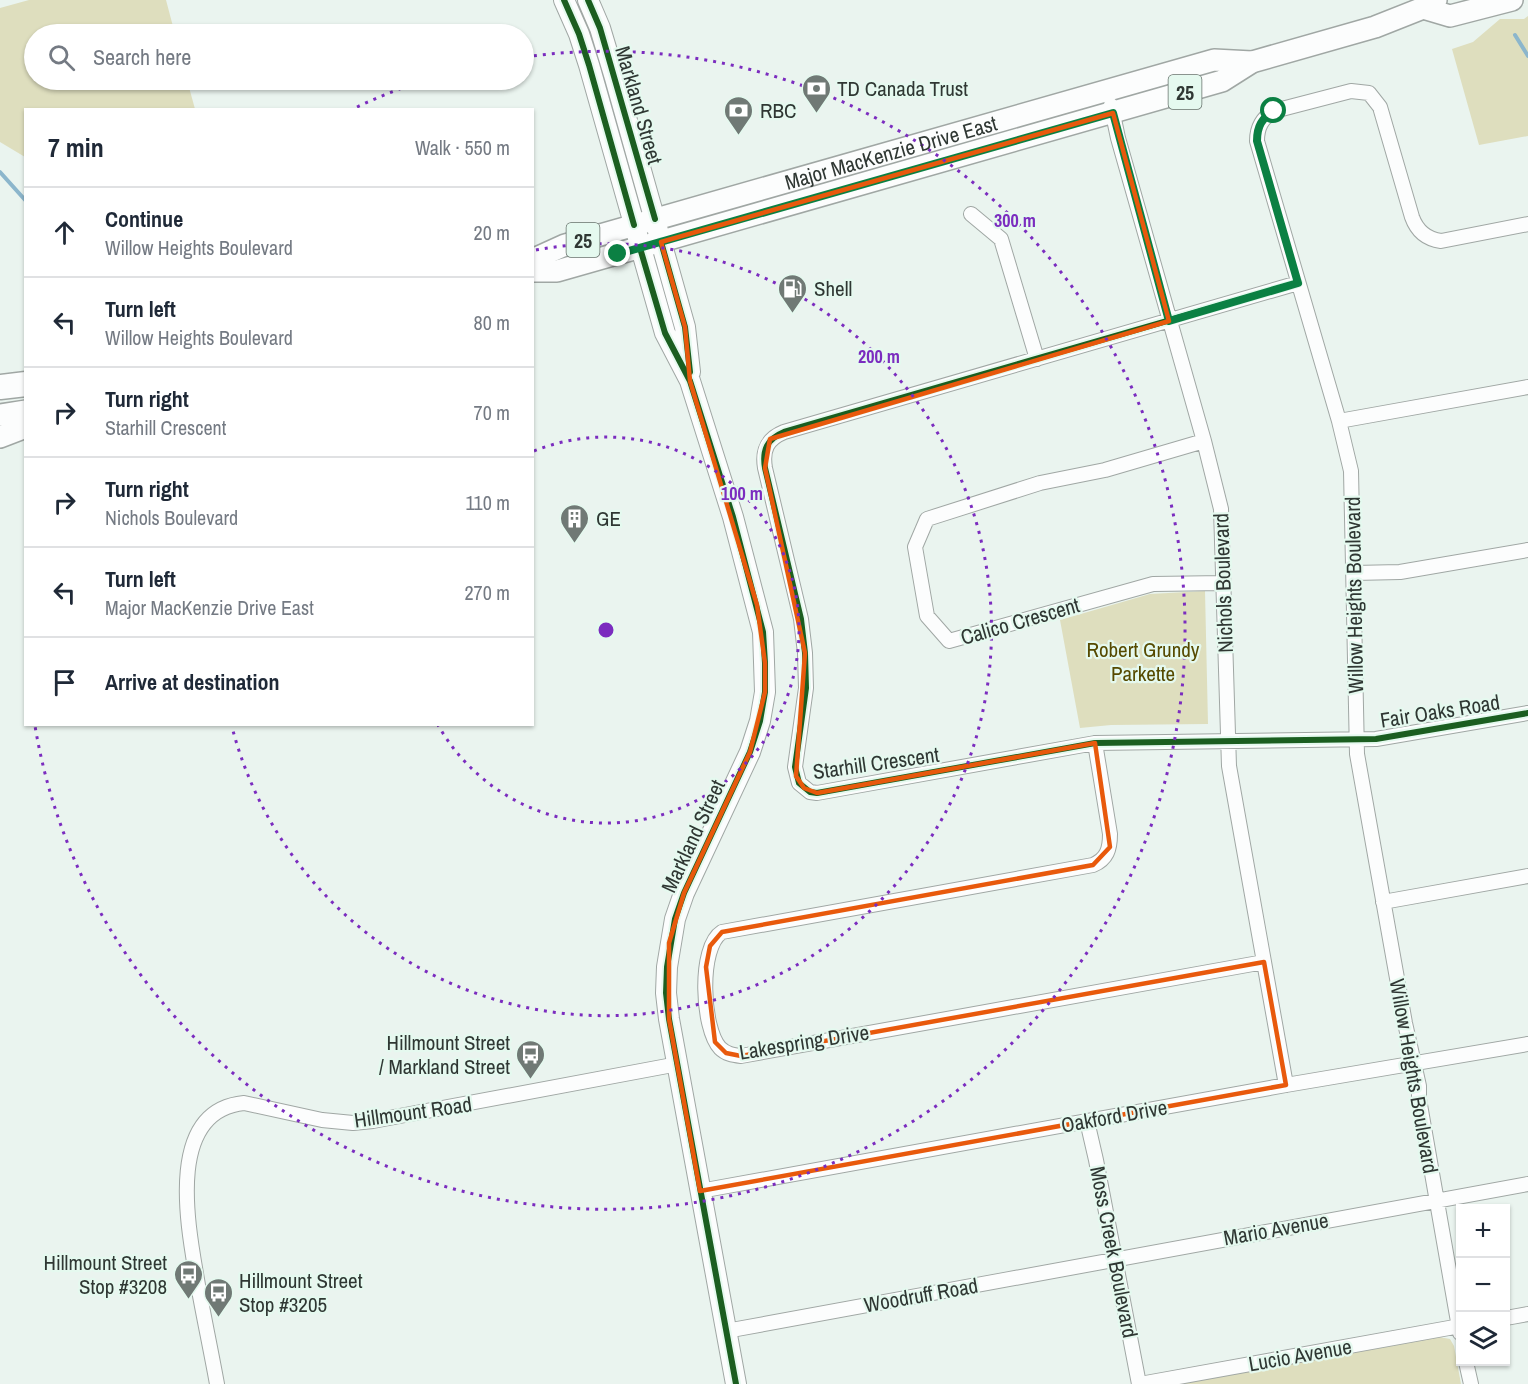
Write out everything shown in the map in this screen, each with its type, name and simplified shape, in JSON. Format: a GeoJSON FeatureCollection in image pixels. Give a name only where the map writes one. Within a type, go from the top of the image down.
{"type":"FeatureCollection","features":[{"type":"Feature","properties":{"kind":"highway"},"geometry":{"type":"LineString","coordinates":[[0,387],[24,384]]}},
{"type":"Feature","properties":{"kind":"main road","name":"Major MacKenzie Drive East"},"geometry":{"type":"LineString","coordinates":[[534,271],[557,271],[1222,81],[1252,62],[1375,27],[1429,4],[1450,16],[1512,0]]}},
{"type":"Feature","properties":{"kind":"main road","name":"Major MacKenzie Drive East"},"geometry":{"type":"LineString","coordinates":[[534,259],[565,245],[1214,60],[1252,62]]}},
{"type":"Feature","properties":{"kind":"main road"},"geometry":{"type":"LineString","coordinates":[[0,415],[24,411]]}},
{"type":"Feature","properties":{"kind":"main road"},"geometry":{"type":"LineString","coordinates":[[0,437],[24,428]]}},
{"type":"Feature","properties":{"kind":"street","name":"Markland Street"},"geometry":{"type":"LineString","coordinates":[[564,0],[589,65],[665,333],[690,381],[733,517],[763,632],[765,692],[760,721],[750,753],[684,893],[675,919],[669,943],[666,993],[736,1384]]}},
{"type":"Feature","properties":{"kind":"street","name":"Markland Street"},"geometry":{"type":"LineString","coordinates":[[588,0],[603,39],[685,327],[690,381]]}},
{"type":"Feature","properties":{"kind":"street","name":"Nichols Boulevard"},"geometry":{"type":"LineString","coordinates":[[1108,90],[1221,509],[1227,741],[1233,794],[1286,1085]]}},
{"type":"Feature","properties":{"kind":"street","name":"Willow Heights Boulevard"},"geometry":{"type":"LineString","coordinates":[[1457,1312],[1414,1063],[1360,775],[1356,739],[1352,485],[1339,422],[1257,141],[1257,132],[1266,116],[1274,111],[1351,91],[1369,93],[1380,107],[1412,217],[1415,226],[1422,234],[1431,240],[1441,242],[1528,224]]}},
{"type":"Feature","properties":{"kind":"street"},"geometry":{"type":"LineString","coordinates":[[971,214],[1001,239],[1037,359]]}},
{"type":"Feature","properties":{"kind":"street","name":"Starhill Crescent"},"geometry":{"type":"LineString","coordinates":[[1298,283],[791,430],[770,439],[764,452],[765,468],[801,619],[805,653],[806,688],[795,767],[796,776],[804,788],[817,793],[1095,743],[1356,739]]}},
{"type":"Feature","properties":{"kind":"street"},"geometry":{"type":"LineString","coordinates":[[1339,422],[1528,387]]}},
{"type":"Feature","properties":{"kind":"street","name":"Calico Crescent"},"geometry":{"type":"LineString","coordinates":[[1204,441],[1105,470],[1040,483],[927,519],[915,547],[927,616],[949,641],[1153,584],[1224,583]]}},
{"type":"Feature","properties":{"kind":"street"},"geometry":{"type":"LineString","coordinates":[[1354,573],[1400,573],[1528,550]]}},
{"type":"Feature","properties":{"kind":"street","name":"Fair Oaks Road"},"geometry":{"type":"LineString","coordinates":[[1356,739],[1398,736],[1528,714]]}},
{"type":"Feature","properties":{"kind":"street","name":"Lakespring Drive"},"geometry":{"type":"LineString","coordinates":[[1095,743],[1110,834],[1110,847],[1100,862],[722,932],[714,938],[710,946],[706,968],[706,999],[715,1042],[726,1053],[741,1056],[1264,962]]}},
{"type":"Feature","properties":{"kind":"street"},"geometry":{"type":"LineString","coordinates":[[1383,902],[1528,876]]}},
{"type":"Feature","properties":{"kind":"street","name":"Oakford Drive"},"geometry":{"type":"LineString","coordinates":[[700,1191],[1286,1085],[1528,1044]]}},
{"type":"Feature","properties":{"kind":"street","name":"Hillmount Road"},"geometry":{"type":"LineString","coordinates":[[217,1384],[189,1232],[187,1199],[189,1168],[195,1141],[205,1122],[216,1112],[231,1105],[244,1103],[322,1120],[353,1123],[373,1121],[678,1064]]}},
{"type":"Feature","properties":{"kind":"street","name":"Moss Creek Boulevard"},"geometry":{"type":"LineString","coordinates":[[1087,1121],[1140,1384]]}},
{"type":"Feature","properties":{"kind":"street","name":"Mario Avenue"},"geometry":{"type":"LineString","coordinates":[[1115,1259],[1528,1184]]}},
{"type":"Feature","properties":{"kind":"street","name":"Woodruff Road"},"geometry":{"type":"LineString","coordinates":[[726,1331],[1115,1259]]}},
{"type":"Feature","properties":{"kind":"street"},"geometry":{"type":"LineString","coordinates":[[1510,1317],[1528,1314]]}},
{"type":"Feature","properties":{"kind":"street","name":"Lucio Avenue"},"geometry":{"type":"LineString","coordinates":[[1140,1384],[1456,1329]]}},
{"type":"Feature","properties":{"kind":"street"},"geometry":{"type":"LineString","coordinates":[[1467,1366],[1471,1384]]}},
{"type":"Feature","properties":{"kind":"highlighted area"},"geometry":{"type":"Polygon","coordinates":[[[1113,113],[1169,321],[770,439],[765,468],[805,653],[796,776],[804,788],[817,793],[1095,743],[1110,847],[1093,865],[722,932],[710,946],[706,967],[715,1042],[726,1053],[741,1056],[1264,962],[1286,1085],[700,1191],[669,1019],[669,943],[684,893],[750,752],[765,692],[765,663],[757,605],[690,381],[685,327],[661,242],[1113,113]]]}},
{"type":"Feature","properties":{"kind":"green space"},"geometry":{"type":"Polygon","coordinates":[[[29,0],[166,0],[172,24],[24,24],[24,90],[190,90],[195,108],[24,108],[24,156],[0,142],[0,8],[29,0]]]}},
{"type":"Feature","properties":{"kind":"green space"},"geometry":{"type":"Polygon","coordinates":[[[1528,16],[1528,136],[1479,145],[1452,49],[1473,42],[1500,19],[1524,19],[1528,16]]]}},
{"type":"Feature","properties":{"kind":"green space","name":"Robert Grundy Parkette"},"geometry":{"type":"Polygon","coordinates":[[[1205,591],[1208,724],[1111,725],[1080,728],[1060,620],[1150,594],[1205,591]]]}},
{"type":"Feature","properties":{"kind":"green space"},"geometry":{"type":"Polygon","coordinates":[[[1439,1337],[1450,1339],[1454,1346],[1461,1384],[1180,1384],[1439,1337]]]}},
{"type":"Feature","properties":{"kind":"waterway"},"geometry":{"type":"LineString","coordinates":[[1515,35],[1528,56]]}},
{"type":"Feature","properties":{"kind":"waterway"},"geometry":{"type":"LineString","coordinates":[[0,172],[24,199]]}},
{"type":"Feature","properties":{"kind":"cycle path"},"geometry":{"type":"LineString","coordinates":[[564,0],[589,65],[634,225]]}},
{"type":"Feature","properties":{"kind":"cycle path"},"geometry":{"type":"LineString","coordinates":[[588,0],[600,28],[655,219]]}},
{"type":"Feature","properties":{"kind":"cycle path"},"geometry":{"type":"LineString","coordinates":[[661,242],[685,327],[690,372]]}},
{"type":"Feature","properties":{"kind":"cycle path"},"geometry":{"type":"LineString","coordinates":[[640,248],[665,333],[690,381],[733,517],[763,632],[765,692],[760,721],[750,752],[684,893],[675,919],[667,967],[666,993],[736,1384]]}},
{"type":"Feature","properties":{"kind":"cycle path"},"geometry":{"type":"LineString","coordinates":[[1298,283],[784,432],[773,438],[765,451],[765,468],[801,619],[805,653],[806,688],[795,767],[799,783],[810,792],[817,793],[1095,743],[1376,739],[1528,713]]}},
{"type":"Feature","properties":{"kind":"place","name":"TD Canada Trust"},"geometry":{"type":"Point","coordinates":[816,114]}},
{"type":"Feature","properties":{"kind":"place","name":"RBC"},"geometry":{"type":"Point","coordinates":[739,136]}},
{"type":"Feature","properties":{"kind":"place","name":"Shell"},"geometry":{"type":"Point","coordinates":[793,314]}},
{"type":"Feature","properties":{"kind":"place","name":"GE"},"geometry":{"type":"Point","coordinates":[575,544]}},
{"type":"Feature","properties":{"kind":"place","name":"Hillmount Street / Markland Street"},"geometry":{"type":"Point","coordinates":[531,1080]}},
{"type":"Feature","properties":{"kind":"place","name":"Hillmount Street Stop #3208"},"geometry":{"type":"Point","coordinates":[188,1300]}},
{"type":"Feature","properties":{"kind":"place","name":"Hillmount Street Stop #3205"},"geometry":{"type":"Point","coordinates":[218,1318]}},
{"type":"Feature","properties":{"kind":"route"},"geometry":{"type":"LineString","coordinates":[[618,254],[1113,113],[1169,321],[1298,283],[1257,141],[1260,124],[1274,111]]}}]}
